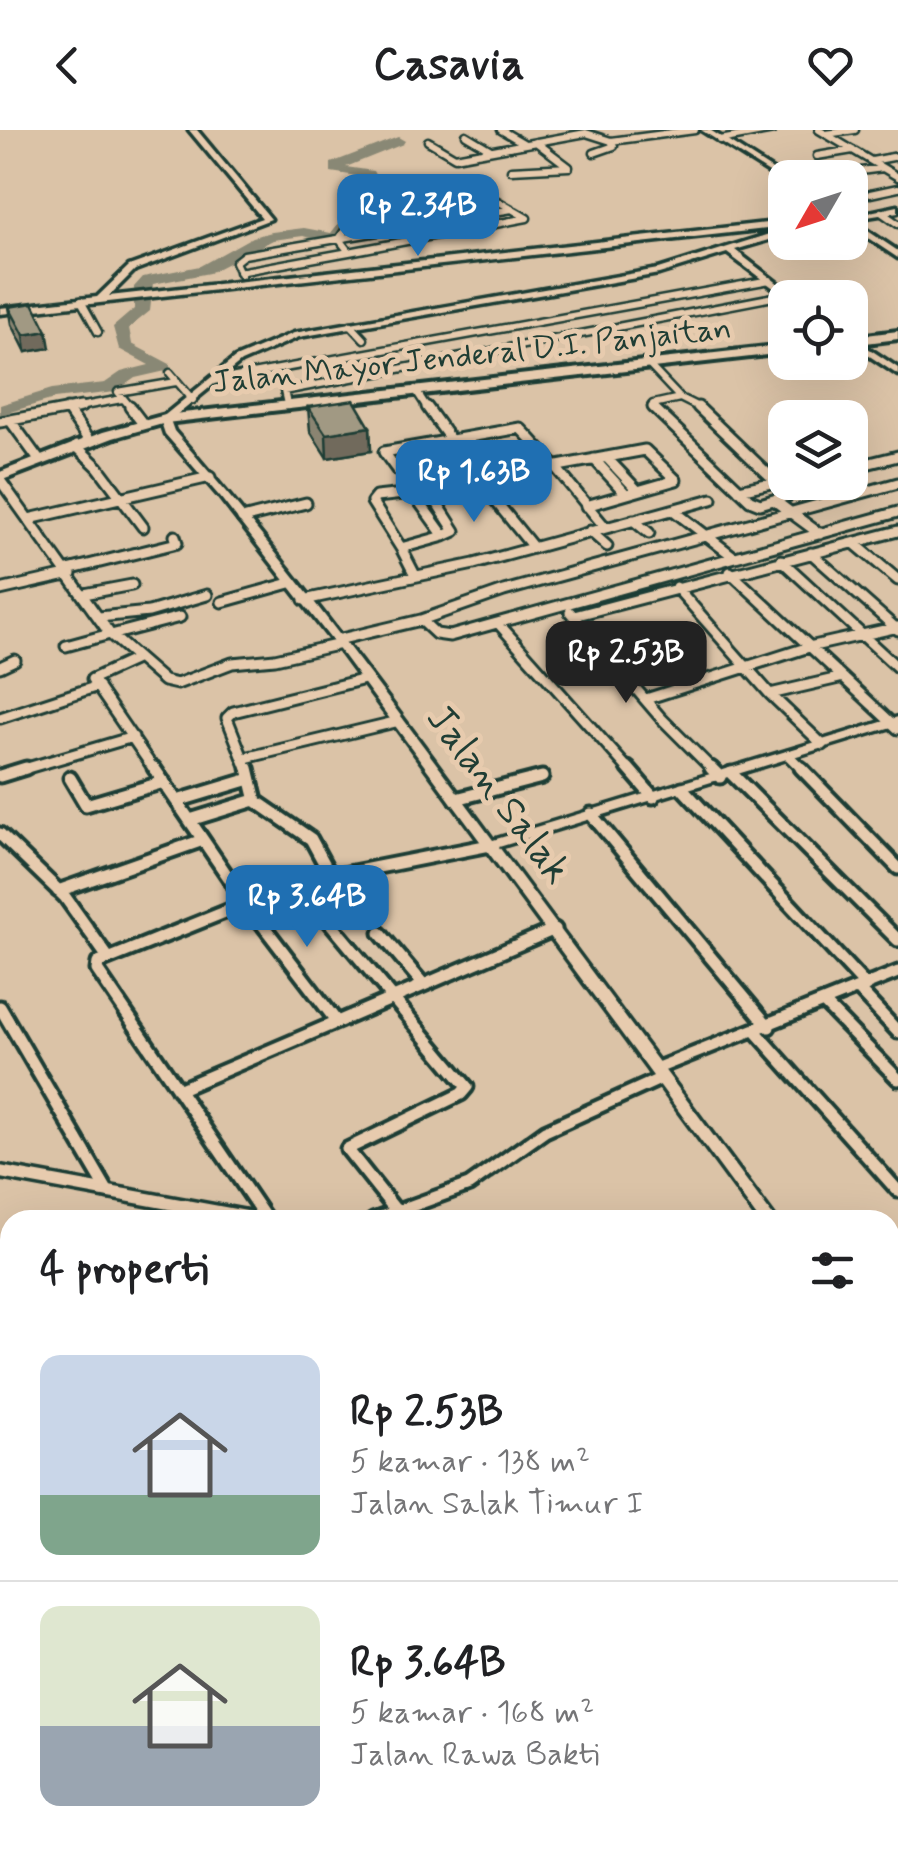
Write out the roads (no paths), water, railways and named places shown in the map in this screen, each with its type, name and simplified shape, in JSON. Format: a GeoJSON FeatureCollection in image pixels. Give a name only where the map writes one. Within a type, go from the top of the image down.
{"type":"FeatureCollection","features":[{"type":"Feature","properties":{"kind":"highway"},"geometry":{"type":"LineString","coordinates":[[868,339],[898,336]]}},
{"type":"Feature","properties":{"kind":"highway","name":"Jalan Mayor Jenderal D.I. Panjaitan"},"geometry":{"type":"LineString","coordinates":[[0,479],[82,444],[165,420],[768,350]]}},
{"type":"Feature","properties":{"kind":"street"},"geometry":{"type":"LineString","coordinates":[[101,299],[132,268],[268,219],[193,130]]}},
{"type":"Feature","properties":{"kind":"street"},"geometry":{"type":"LineString","coordinates":[[501,130],[524,144]]}},
{"type":"Feature","properties":{"kind":"street"},"geometry":{"type":"LineString","coordinates":[[428,142],[452,157],[584,132],[611,141],[695,130]]}},
{"type":"Feature","properties":{"kind":"street"},"geometry":{"type":"LineString","coordinates":[[705,130],[768,170]]}},
{"type":"Feature","properties":{"kind":"street"},"geometry":{"type":"LineString","coordinates":[[720,140],[773,130]]}},
{"type":"Feature","properties":{"kind":"street"},"geometry":{"type":"LineString","coordinates":[[822,132],[854,130]]}},
{"type":"Feature","properties":{"kind":"street"},"geometry":{"type":"LineString","coordinates":[[822,132],[896,175]]}},
{"type":"Feature","properties":{"kind":"street"},"geometry":{"type":"LineString","coordinates":[[466,136],[491,150]]}},
{"type":"Feature","properties":{"kind":"street"},"geometry":{"type":"LineString","coordinates":[[635,137],[649,147]]}},
{"type":"Feature","properties":{"kind":"street"},"geometry":{"type":"LineString","coordinates":[[594,153],[614,146],[611,141]]}},
{"type":"Feature","properties":{"kind":"street"},"geometry":{"type":"LineString","coordinates":[[514,146],[552,170],[570,167],[536,142]]}},
{"type":"Feature","properties":{"kind":"street"},"geometry":{"type":"LineString","coordinates":[[817,156],[853,150]]}},
{"type":"Feature","properties":{"kind":"street"},"geometry":{"type":"LineString","coordinates":[[872,161],[898,156]]}},
{"type":"Feature","properties":{"kind":"street"},"geometry":{"type":"LineString","coordinates":[[511,170],[540,165]]}},
{"type":"Feature","properties":{"kind":"street"},"geometry":{"type":"LineString","coordinates":[[868,170],[883,168]]}},
{"type":"Feature","properties":{"kind":"street"},"geometry":{"type":"LineString","coordinates":[[870,194],[898,188]]}},
{"type":"Feature","properties":{"kind":"street"},"geometry":{"type":"LineString","coordinates":[[239,272],[527,220],[496,196],[474,197],[362,214],[353,218],[339,239]]}},
{"type":"Feature","properties":{"kind":"street"},"geometry":{"type":"LineString","coordinates":[[247,282],[236,259],[244,254],[510,208]]}},
{"type":"Feature","properties":{"kind":"street"},"geometry":{"type":"LineString","coordinates":[[348,228],[510,208]]}},
{"type":"Feature","properties":{"kind":"street"},"geometry":{"type":"LineString","coordinates":[[868,214],[898,209]]}},
{"type":"Feature","properties":{"kind":"street"},"geometry":{"type":"LineString","coordinates":[[878,212],[898,224]]}},
{"type":"Feature","properties":{"kind":"street"},"geometry":{"type":"LineString","coordinates":[[0,311],[768,226]]}},
{"type":"Feature","properties":{"kind":"street"},"geometry":{"type":"LineString","coordinates":[[868,234],[898,255]]}},
{"type":"Feature","properties":{"kind":"street"},"geometry":{"type":"LineString","coordinates":[[165,420],[238,360],[277,342],[351,325],[604,282],[768,238]]}},
{"type":"Feature","properties":{"kind":"street"},"geometry":{"type":"LineString","coordinates":[[339,239],[349,252]]}},
{"type":"Feature","properties":{"kind":"street"},"geometry":{"type":"LineString","coordinates":[[730,250],[770,280]]}},
{"type":"Feature","properties":{"kind":"street"},"geometry":{"type":"LineString","coordinates":[[214,381],[768,280]]}},
{"type":"Feature","properties":{"kind":"street"},"geometry":{"type":"LineString","coordinates":[[287,404],[284,391],[768,300]]}},
{"type":"Feature","properties":{"kind":"street"},"geometry":{"type":"LineString","coordinates":[[81,301],[98,332]]}},
{"type":"Feature","properties":{"kind":"street"},"geometry":{"type":"LineString","coordinates":[[351,325],[364,339]]}},
{"type":"Feature","properties":{"kind":"street"},"geometry":{"type":"LineString","coordinates":[[868,352],[898,372]]}},
{"type":"Feature","properties":{"kind":"street"},"geometry":{"type":"LineString","coordinates":[[648,364],[680,398],[701,408],[768,470]]}},
{"type":"Feature","properties":{"kind":"street"},"geometry":{"type":"LineString","coordinates":[[143,424],[122,400],[120,392],[173,377],[192,400]]}},
{"type":"Feature","properties":{"kind":"street"},"geometry":{"type":"LineString","coordinates":[[415,390],[447,438],[532,546]]}},
{"type":"Feature","properties":{"kind":"street"},"geometry":{"type":"LineString","coordinates":[[680,398],[651,405],[755,503],[775,501],[820,534]]}},
{"type":"Feature","properties":{"kind":"street"},"geometry":{"type":"LineString","coordinates":[[38,460],[5,421],[122,400]]}},
{"type":"Feature","properties":{"kind":"street"},"geometry":{"type":"LineString","coordinates":[[67,409],[82,444],[142,528]]}},
{"type":"Feature","properties":{"kind":"street","name":"Jalan Salak"},"geometry":{"type":"LineString","coordinates":[[165,420],[169,432],[210,478],[399,721],[761,1210]]}},
{"type":"Feature","properties":{"kind":"street"},"geometry":{"type":"LineString","coordinates":[[501,456],[397,470],[384,452],[520,428],[558,466],[562,477],[605,528]]}},
{"type":"Feature","properties":{"kind":"street"},"geometry":{"type":"LineString","coordinates":[[558,466],[650,451],[676,480],[586,506]]}},
{"type":"Feature","properties":{"kind":"street"},"geometry":{"type":"LineString","coordinates":[[868,464],[898,456]]}},
{"type":"Feature","properties":{"kind":"street"},"geometry":{"type":"LineString","coordinates":[[606,458],[638,491]]}},
{"type":"Feature","properties":{"kind":"street"},"geometry":{"type":"LineString","coordinates":[[594,459],[626,494]]}},
{"type":"Feature","properties":{"kind":"street"},"geometry":{"type":"LineString","coordinates":[[29,519],[210,478]]}},
{"type":"Feature","properties":{"kind":"street"},"geometry":{"type":"LineString","coordinates":[[0,479],[111,635],[164,681],[177,684],[232,664],[276,660],[421,620],[504,591],[898,483]]}},
{"type":"Feature","properties":{"kind":"street"},"geometry":{"type":"LineString","coordinates":[[739,490],[768,485]]}},
{"type":"Feature","properties":{"kind":"street"},"geometry":{"type":"LineString","coordinates":[[886,486],[898,494]]}},
{"type":"Feature","properties":{"kind":"street"},"geometry":{"type":"LineString","coordinates":[[420,501],[485,488]]}},
{"type":"Feature","properties":{"kind":"street"},"geometry":{"type":"LineString","coordinates":[[416,576],[372,501],[412,492],[444,536]]}},
{"type":"Feature","properties":{"kind":"street"},"geometry":{"type":"LineString","coordinates":[[400,548],[456,531],[434,498]]}},
{"type":"Feature","properties":{"kind":"street"},"geometry":{"type":"LineString","coordinates":[[304,600],[416,576],[712,499]]}},
{"type":"Feature","properties":{"kind":"street"},"geometry":{"type":"LineString","coordinates":[[242,519],[306,503]]}},
{"type":"Feature","properties":{"kind":"street"},"geometry":{"type":"LineString","coordinates":[[674,510],[734,558]]}},
{"type":"Feature","properties":{"kind":"street"},"geometry":{"type":"LineString","coordinates":[[421,620],[436,634],[446,636],[898,512]]}},
{"type":"Feature","properties":{"kind":"street"},"geometry":{"type":"LineString","coordinates":[[887,515],[898,523]]}},
{"type":"Feature","properties":{"kind":"street"},"geometry":{"type":"LineString","coordinates":[[633,520],[649,533]]}},
{"type":"Feature","properties":{"kind":"street"},"geometry":{"type":"LineString","coordinates":[[590,531],[608,546]]}},
{"type":"Feature","properties":{"kind":"street"},"geometry":{"type":"LineString","coordinates":[[574,616],[730,572],[898,532]]}},
{"type":"Feature","properties":{"kind":"street"},"geometry":{"type":"LineString","coordinates":[[0,590],[178,543],[175,536]]}},
{"type":"Feature","properties":{"kind":"street"},"geometry":{"type":"LineString","coordinates":[[854,543],[898,580]]}},
{"type":"Feature","properties":{"kind":"street"},"geometry":{"type":"LineString","coordinates":[[811,552],[897,628]]}},
{"type":"Feature","properties":{"kind":"street"},"geometry":{"type":"LineString","coordinates":[[782,560],[898,668]]}},
{"type":"Feature","properties":{"kind":"street"},"geometry":{"type":"LineString","coordinates":[[730,572],[839,678],[896,724]]}},
{"type":"Feature","properties":{"kind":"street"},"geometry":{"type":"LineString","coordinates":[[222,602],[290,583]]}},
{"type":"Feature","properties":{"kind":"street"},"geometry":{"type":"LineString","coordinates":[[84,594],[132,585]]}},
{"type":"Feature","properties":{"kind":"street"},"geometry":{"type":"LineString","coordinates":[[676,587],[770,694],[823,745]]}},
{"type":"Feature","properties":{"kind":"street"},"geometry":{"type":"LineString","coordinates":[[99,617],[148,612],[207,595]]}},
{"type":"Feature","properties":{"kind":"street"},"geometry":{"type":"LineString","coordinates":[[564,605],[646,698],[898,940]]}},
{"type":"Feature","properties":{"kind":"street"},"geometry":{"type":"LineString","coordinates":[[66,646],[180,617]]}},
{"type":"Feature","properties":{"kind":"street"},"geometry":{"type":"LineString","coordinates":[[498,623],[653,797]]}},
{"type":"Feature","properties":{"kind":"street"},"geometry":{"type":"LineString","coordinates":[[646,698],[810,647],[897,628]]}},
{"type":"Feature","properties":{"kind":"street"},"geometry":{"type":"LineString","coordinates":[[138,658],[94,676],[98,686],[246,903],[337,1022]]}},
{"type":"Feature","properties":{"kind":"street"},"geometry":{"type":"LineString","coordinates":[[0,666],[14,660]]}},
{"type":"Feature","properties":{"kind":"street"},"geometry":{"type":"LineString","coordinates":[[770,694],[839,678]]}},
{"type":"Feature","properties":{"kind":"street"},"geometry":{"type":"LineString","coordinates":[[331,876],[326,854],[316,841],[256,800],[245,758],[228,721],[230,712],[366,679]]}},
{"type":"Feature","properties":{"kind":"street"},"geometry":{"type":"LineString","coordinates":[[0,718],[98,686]]}},
{"type":"Feature","properties":{"kind":"street"},"geometry":{"type":"LineString","coordinates":[[245,758],[399,721]]}},
{"type":"Feature","properties":{"kind":"street"},"geometry":{"type":"LineString","coordinates":[[258,1210],[97,970],[98,963],[107,956],[297,883],[490,845],[896,724]]}},
{"type":"Feature","properties":{"kind":"street"},"geometry":{"type":"LineString","coordinates":[[0,776],[133,738]]}},
{"type":"Feature","properties":{"kind":"street"},"geometry":{"type":"LineString","coordinates":[[788,755],[898,868]]}},
{"type":"Feature","properties":{"kind":"street"},"geometry":{"type":"LineString","coordinates":[[456,799],[542,777]]}},
{"type":"Feature","properties":{"kind":"street"},"geometry":{"type":"LineString","coordinates":[[70,778],[82,804],[164,782]]}},
{"type":"Feature","properties":{"kind":"street"},"geometry":{"type":"LineString","coordinates":[[177,801],[250,779]]}},
{"type":"Feature","properties":{"kind":"street"},"geometry":{"type":"LineString","coordinates":[[682,788],[898,1032]]}},
{"type":"Feature","properties":{"kind":"street"},"geometry":{"type":"LineString","coordinates":[[190,820],[256,800]]}},
{"type":"Feature","properties":{"kind":"street"},"geometry":{"type":"LineString","coordinates":[[590,814],[898,1191]]}},
{"type":"Feature","properties":{"kind":"street"},"geometry":{"type":"LineString","coordinates":[[2,835],[58,891],[107,956]]}},
{"type":"Feature","properties":{"kind":"street"},"geometry":{"type":"LineString","coordinates":[[58,891],[203,840]]}},
{"type":"Feature","properties":{"kind":"street"},"geometry":{"type":"LineString","coordinates":[[297,883],[467,1090],[347,1149],[395,1210]]}},
{"type":"Feature","properties":{"kind":"street"},"geometry":{"type":"LineString","coordinates":[[178,1090],[555,930]]}},
{"type":"Feature","properties":{"kind":"street"},"geometry":{"type":"LineString","coordinates":[[380,933],[423,984]]}},
{"type":"Feature","properties":{"kind":"street"},"geometry":{"type":"LineString","coordinates":[[402,1210],[470,1184],[545,1131],[659,1073],[898,972]]}},
{"type":"Feature","properties":{"kind":"street"},"geometry":{"type":"LineString","coordinates":[[825,1004],[898,1080]]}},
{"type":"Feature","properties":{"kind":"street"},"geometry":{"type":"LineString","coordinates":[[0,1008],[108,1192]]}},
{"type":"Feature","properties":{"kind":"street"},"geometry":{"type":"LineString","coordinates":[[0,1172],[209,1210]]}},
{"type":"Feature","properties":{"kind":"waterway"},"geometry":{"type":"LineString","coordinates":[[0,410],[52,394],[109,388],[126,380],[127,375],[164,367],[125,346],[121,327],[142,311],[142,287],[148,280],[204,270],[257,240],[272,236],[304,232],[328,239],[336,236],[374,186],[368,174],[336,166],[398,141]]}}]}
